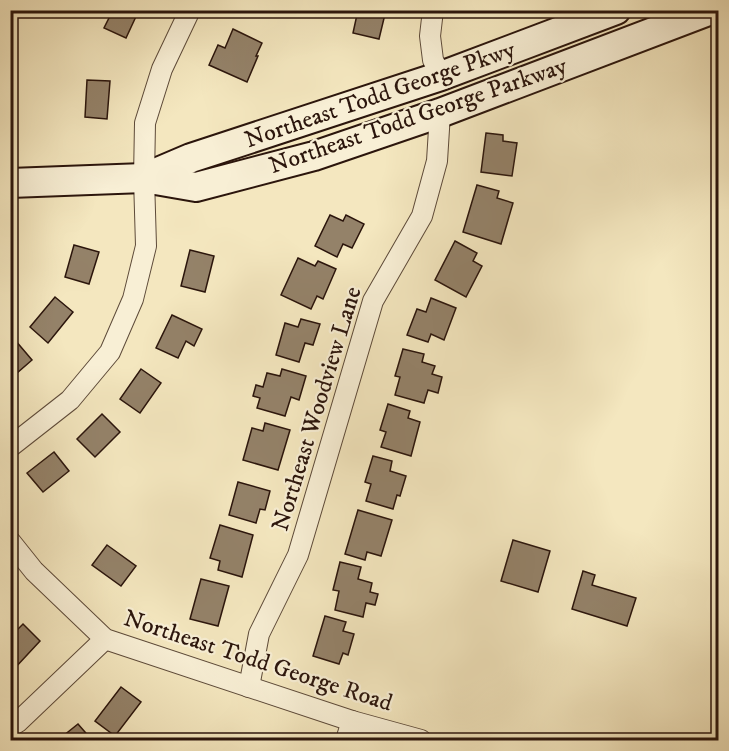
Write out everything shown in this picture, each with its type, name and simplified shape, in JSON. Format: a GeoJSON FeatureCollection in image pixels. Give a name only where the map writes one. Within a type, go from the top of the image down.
{"type":"FeatureCollection","features":[{"type":"Feature","properties":{"kind":"main road","name":"Northeast Todd George Pkwy"},"geometry":{"type":"LineString","coordinates":[[144,178],[191,158],[441,76],[616,10]]}},
{"type":"Feature","properties":{"kind":"main road","name":"Northeast Todd George Parkway"},"geometry":{"type":"LineString","coordinates":[[10,183],[144,178],[196,187],[314,156],[440,113],[711,10]]}},
{"type":"Feature","properties":{"kind":"street"},"geometry":{"type":"LineString","coordinates":[[10,447],[70,400],[110,352],[133,299],[146,246],[145,123],[162,69],[190,10]]}},
{"type":"Feature","properties":{"kind":"street"},"geometry":{"type":"LineString","coordinates":[[433,10],[430,36],[433,60],[441,76]]}},
{"type":"Feature","properties":{"kind":"street","name":"Northeast Woodview Lane"},"geometry":{"type":"LineString","coordinates":[[249,687],[259,634],[298,555],[374,301],[422,216],[437,161],[440,113]]}},
{"type":"Feature","properties":{"kind":"street","name":"Northeast Todd George Road"},"geometry":{"type":"LineString","coordinates":[[10,541],[34,571],[105,639],[352,721],[422,741]]}},
{"type":"Feature","properties":{"kind":"street"},"geometry":{"type":"LineString","coordinates":[[10,727],[105,639]]}},
{"type":"Feature","properties":{"kind":"street"},"geometry":{"type":"LineString","coordinates":[[346,741],[352,721]]}},
{"type":"Feature","properties":{"kind":"building"},"geometry":{"type":"Polygon","coordinates":[[[113,10],[139,10],[126,38],[104,28],[113,10]]]}},
{"type":"Feature","properties":{"kind":"building"},"geometry":{"type":"Polygon","coordinates":[[[358,10],[386,10],[379,39],[353,33],[358,10]]]}},
{"type":"Feature","properties":{"kind":"building"},"geometry":{"type":"Polygon","coordinates":[[[233,29],[262,43],[247,82],[209,65],[218,45],[225,48],[233,29]]]}},
{"type":"Feature","properties":{"kind":"building"},"geometry":{"type":"Polygon","coordinates":[[[87,80],[110,81],[107,119],[85,117],[87,80]]]}},
{"type":"Feature","properties":{"kind":"building"},"geometry":{"type":"Polygon","coordinates":[[[486,133],[503,135],[503,141],[517,143],[512,176],[481,172],[486,133]]]}},
{"type":"Feature","properties":{"kind":"building"},"geometry":{"type":"Polygon","coordinates":[[[477,185],[499,191],[497,198],[513,203],[501,244],[463,232],[477,185]]]}},
{"type":"Feature","properties":{"kind":"building"},"geometry":{"type":"Polygon","coordinates":[[[330,215],[343,221],[346,215],[364,224],[352,248],[343,244],[337,257],[315,246],[330,215]]]}},
{"type":"Feature","properties":{"kind":"building"},"geometry":{"type":"Polygon","coordinates":[[[455,241],[477,253],[473,261],[482,266],[466,297],[435,280],[455,241]]]}},
{"type":"Feature","properties":{"kind":"building"},"geometry":{"type":"Polygon","coordinates":[[[74,245],[99,252],[89,284],[65,277],[74,245]]]}},
{"type":"Feature","properties":{"kind":"building"},"geometry":{"type":"Polygon","coordinates":[[[190,250],[214,256],[205,292],[181,286],[190,250]]]}},
{"type":"Feature","properties":{"kind":"building"},"geometry":{"type":"Polygon","coordinates":[[[298,258],[315,266],[318,261],[336,269],[323,299],[317,296],[311,309],[281,295],[298,258]]]}},
{"type":"Feature","properties":{"kind":"building"},"geometry":{"type":"Polygon","coordinates":[[[55,297],[73,312],[48,343],[30,327],[55,297]]]}},
{"type":"Feature","properties":{"kind":"building"},"geometry":{"type":"Polygon","coordinates":[[[431,298],[456,308],[444,340],[431,334],[428,342],[407,335],[417,309],[426,312],[431,298]]]}},
{"type":"Feature","properties":{"kind":"building"},"geometry":{"type":"Polygon","coordinates":[[[172,315],[202,329],[194,346],[186,341],[178,358],[156,348],[172,315]]]}},
{"type":"Feature","properties":{"kind":"building"},"geometry":{"type":"Polygon","coordinates":[[[301,319],[320,324],[313,345],[305,343],[299,362],[276,355],[285,323],[298,327],[301,319]]]}},
{"type":"Feature","properties":{"kind":"building"},"geometry":{"type":"Polygon","coordinates":[[[15,340],[32,360],[10,379],[10,344],[15,340]]]}},
{"type":"Feature","properties":{"kind":"building"},"geometry":{"type":"Polygon","coordinates":[[[403,349],[424,354],[422,362],[435,366],[432,374],[442,377],[438,393],[428,390],[424,403],[395,395],[400,377],[395,376],[403,349]]]}},
{"type":"Feature","properties":{"kind":"building"},"geometry":{"type":"Polygon","coordinates":[[[141,369],[161,383],[140,413],[120,399],[141,369]]]}},
{"type":"Feature","properties":{"kind":"building"},"geometry":{"type":"Polygon","coordinates":[[[282,369],[306,376],[299,400],[291,397],[285,416],[257,408],[260,398],[253,396],[256,385],[263,387],[267,373],[280,376],[282,369]]]}},
{"type":"Feature","properties":{"kind":"building"},"geometry":{"type":"Polygon","coordinates":[[[388,404],[410,411],[408,418],[420,422],[411,456],[381,447],[386,432],[380,430],[388,404]]]}},
{"type":"Feature","properties":{"kind":"building"},"geometry":{"type":"Polygon","coordinates":[[[102,414],[120,432],[95,457],[77,439],[102,414]]]}},
{"type":"Feature","properties":{"kind":"building"},"geometry":{"type":"Polygon","coordinates":[[[265,423],[290,430],[278,470],[243,460],[252,428],[263,431],[265,423]]]}},
{"type":"Feature","properties":{"kind":"building"},"geometry":{"type":"Polygon","coordinates":[[[54,452],[69,471],[43,492],[27,473],[54,452]]]}},
{"type":"Feature","properties":{"kind":"building"},"geometry":{"type":"Polygon","coordinates":[[[373,456],[392,461],[390,471],[406,476],[393,509],[366,501],[371,484],[365,482],[373,456]]]}},
{"type":"Feature","properties":{"kind":"building"},"geometry":{"type":"Polygon","coordinates":[[[238,482],[270,491],[265,510],[260,509],[256,523],[229,515],[238,482]]]}},
{"type":"Feature","properties":{"kind":"building"},"geometry":{"type":"Polygon","coordinates":[[[358,510],[392,520],[381,556],[367,552],[365,560],[345,554],[358,510]]]}},
{"type":"Feature","properties":{"kind":"building"},"geometry":{"type":"Polygon","coordinates":[[[220,525],[253,535],[242,577],[218,570],[220,561],[210,558],[220,525]]]}},
{"type":"Feature","properties":{"kind":"building"},"geometry":{"type":"Polygon","coordinates":[[[513,540],[550,551],[538,592],[501,581],[513,540]]]}},
{"type":"Feature","properties":{"kind":"building"},"geometry":{"type":"Polygon","coordinates":[[[107,545],[136,566],[121,586],[92,565],[107,545]]]}},
{"type":"Feature","properties":{"kind":"building"},"geometry":{"type":"Polygon","coordinates":[[[340,562],[361,567],[358,579],[372,583],[370,592],[378,594],[375,605],[366,603],[363,617],[335,610],[339,591],[333,590],[340,562]]]}},
{"type":"Feature","properties":{"kind":"building"},"geometry":{"type":"Polygon","coordinates":[[[583,571],[595,575],[592,585],[636,598],[627,626],[572,609],[583,571]]]}},
{"type":"Feature","properties":{"kind":"building"},"geometry":{"type":"Polygon","coordinates":[[[201,579],[229,586],[218,626],[190,619],[201,579]]]}},
{"type":"Feature","properties":{"kind":"building"},"geometry":{"type":"Polygon","coordinates":[[[325,616],[346,622],[343,631],[354,634],[348,655],[343,653],[339,664],[313,656],[325,616]]]}},
{"type":"Feature","properties":{"kind":"building"},"geometry":{"type":"Polygon","coordinates":[[[23,624],[40,641],[14,669],[10,666],[10,637],[23,624]]]}},
{"type":"Feature","properties":{"kind":"building"},"geometry":{"type":"Polygon","coordinates":[[[121,687],[141,702],[115,736],[95,721],[121,687]]]}},
{"type":"Feature","properties":{"kind":"building"},"geometry":{"type":"Polygon","coordinates":[[[78,724],[92,740],[58,740],[78,724]]]}}]}
